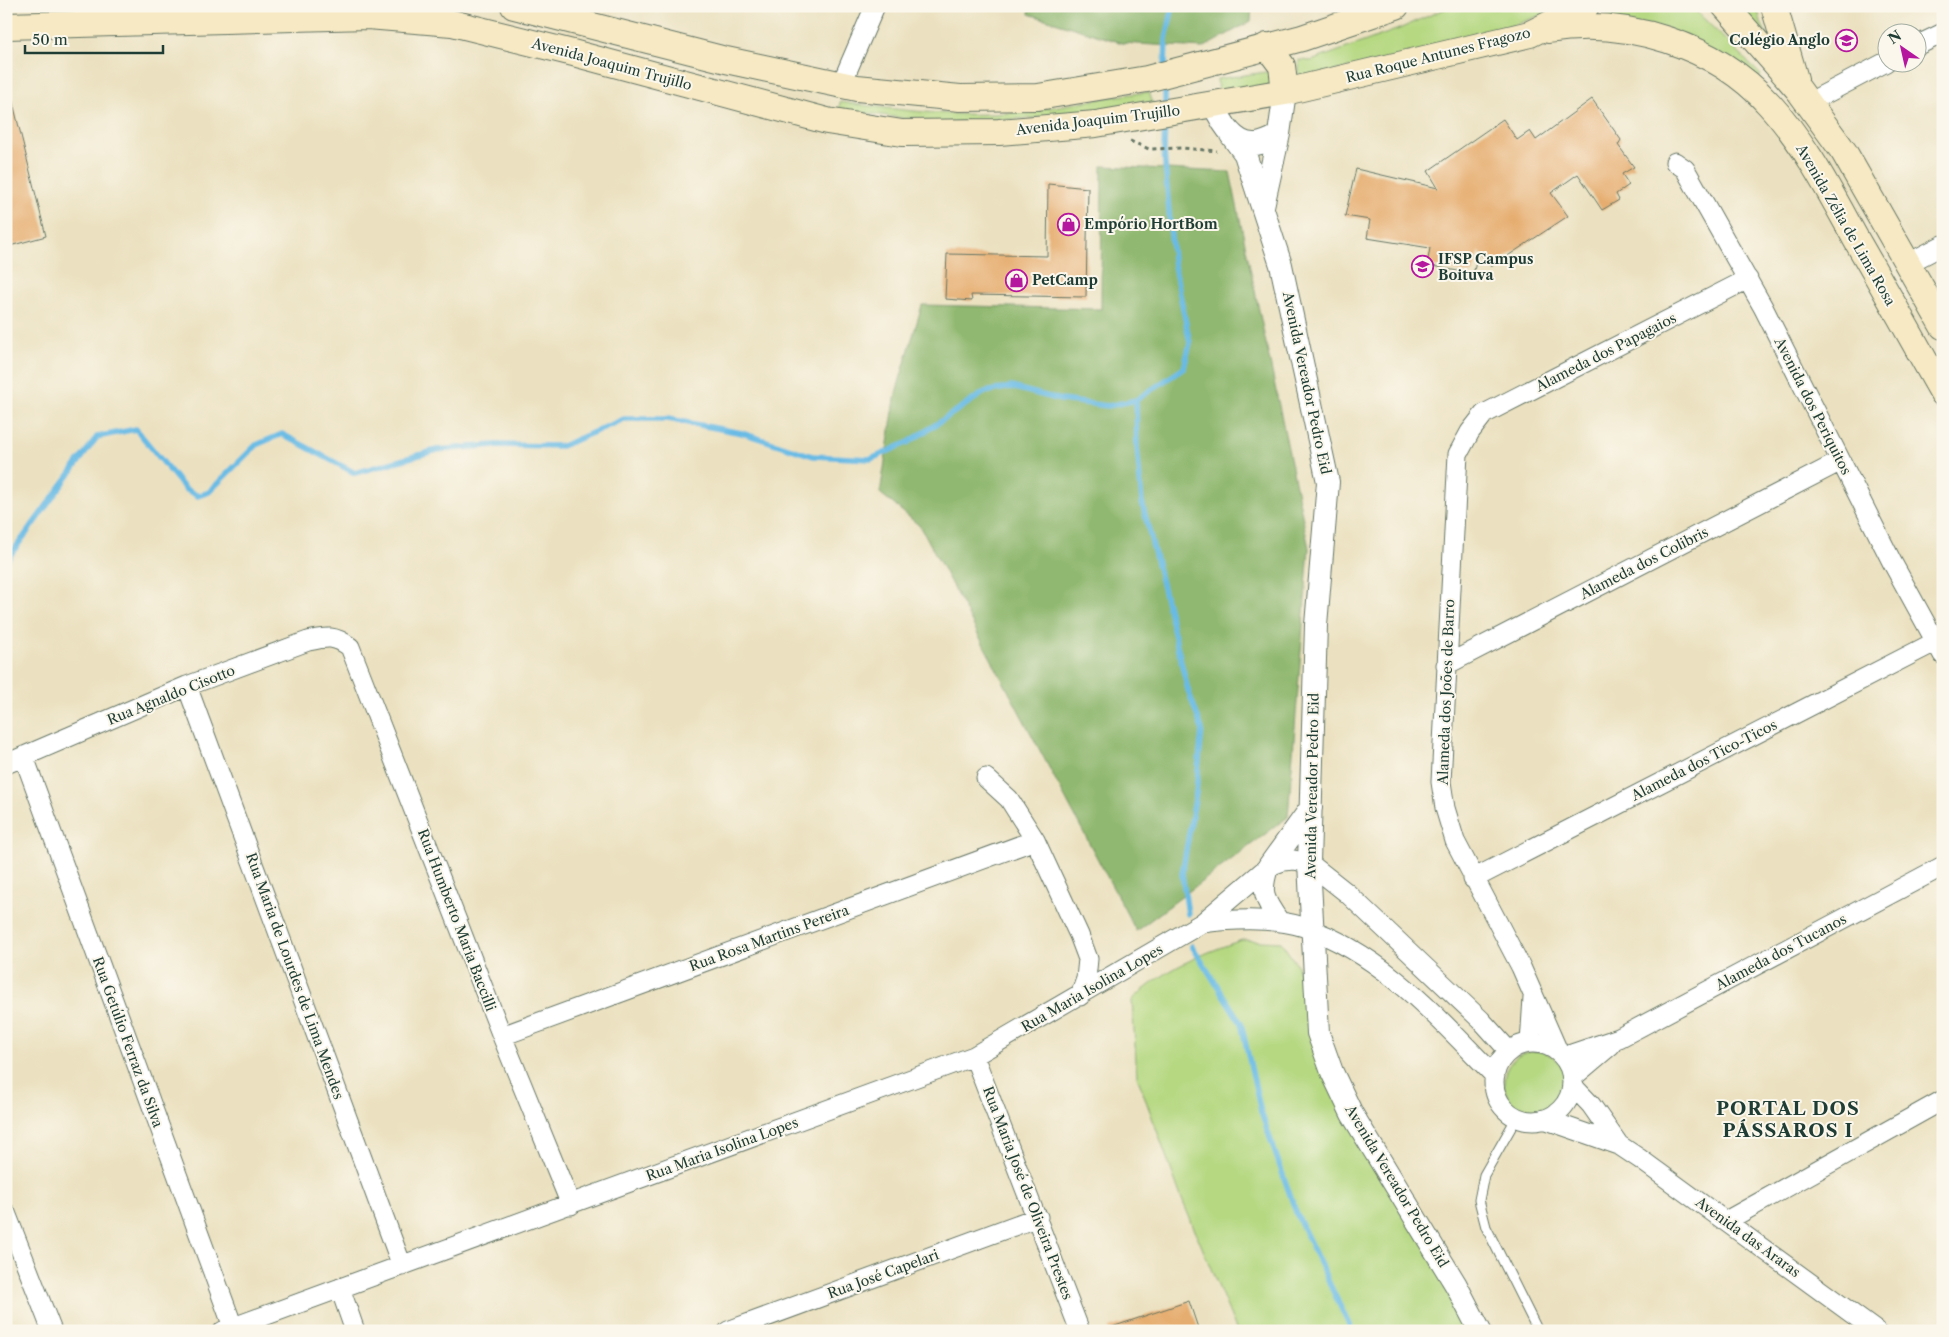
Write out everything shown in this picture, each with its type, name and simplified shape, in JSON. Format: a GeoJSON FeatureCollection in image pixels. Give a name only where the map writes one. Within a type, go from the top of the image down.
{"type":"FeatureCollection","features":[{"type":"Feature","properties":{"kind":"main road"},"geometry":{"type":"LineString","coordinates":[[514,6],[556,12],[726,60],[841,85],[960,98],[1038,98],[1147,79],[1302,38],[1392,7]]}},
{"type":"Feature","properties":{"kind":"main road","name":"Rua Roque Antunes Fragozo"},"geometry":{"type":"LineString","coordinates":[[1204,105],[1286,92],[1530,34],[1586,6]]}},
{"type":"Feature","properties":{"kind":"main road"},"geometry":{"type":"LineString","coordinates":[[1725,6],[1803,96],[1844,152],[1943,326]]}},
{"type":"Feature","properties":{"kind":"main road"},"geometry":{"type":"LineString","coordinates":[[1774,6],[1803,96]]}},
{"type":"Feature","properties":{"kind":"main road","name":"Avenida Joaquim Trujillo"},"geometry":{"type":"LineString","coordinates":[[6,26],[368,16],[452,23],[573,53],[818,119],[902,133],[1052,129],[1152,115],[1204,105]]}},
{"type":"Feature","properties":{"kind":"main road","name":"Avenida Zélia de Lima Rosa"},"geometry":{"type":"LineString","coordinates":[[1530,34],[1561,29],[1592,28],[1650,35],[1676,43],[1705,56],[1755,90],[1775,111],[1818,171],[1943,393]]}},
{"type":"Feature","properties":{"kind":"main road"},"geometry":{"type":"LineString","coordinates":[[1267,46],[1282,66],[1286,92]]}},
{"type":"Feature","properties":{"kind":"main road"},"geometry":{"type":"LineString","coordinates":[[1202,64],[1207,84],[1204,105]]}},
{"type":"Feature","properties":{"kind":"street"},"geometry":{"type":"LineString","coordinates":[[841,85],[875,6]]}},
{"type":"Feature","properties":{"kind":"street"},"geometry":{"type":"LineString","coordinates":[[1926,41],[1943,33]]}},
{"type":"Feature","properties":{"kind":"street"},"geometry":{"type":"LineString","coordinates":[[1803,96],[1876,66]]}},
{"type":"Feature","properties":{"kind":"street"},"geometry":{"type":"LineString","coordinates":[[1262,207],[1279,134],[1286,92]]}},
{"type":"Feature","properties":{"kind":"street","name":"Avenida Vereador Pedro Eid"},"geometry":{"type":"LineString","coordinates":[[1204,105],[1231,134],[1245,154],[1281,265],[1328,482],[1316,625],[1309,863],[1311,930],[1318,1033],[1332,1072],[1352,1114],[1456,1285],[1480,1331]]}},
{"type":"Feature","properties":{"kind":"street"},"geometry":{"type":"LineString","coordinates":[[1231,134],[1249,144],[1257,144],[1275,138],[1279,134]]}},
{"type":"Feature","properties":{"kind":"street","name":"Avenida dos Periquitos"},"geometry":{"type":"LineString","coordinates":[[1675,162],[1685,169],[1748,279],[1939,649]]}},
{"type":"Feature","properties":{"kind":"street"},"geometry":{"type":"LineString","coordinates":[[1908,264],[1943,245]]}},
{"type":"Feature","properties":{"kind":"street","name":"Alameda dos Papagaios"},"geometry":{"type":"LineString","coordinates":[[1470,432],[1484,414],[1748,279]]}},
{"type":"Feature","properties":{"kind":"street","name":"Alameda dos Joões de Barro"},"geometry":{"type":"LineString","coordinates":[[1470,432],[1458,454],[1441,782],[1455,841],[1534,995],[1561,1054]]}},
{"type":"Feature","properties":{"kind":"street","name":"Alameda dos Colibris"},"geometry":{"type":"LineString","coordinates":[[1446,665],[1841,461]]}},
{"type":"Feature","properties":{"kind":"street","name":"Rua Agnaldo Cisotto"},"geometry":{"type":"LineString","coordinates":[[6,764],[187,686],[308,641],[325,637],[338,639]]}},
{"type":"Feature","properties":{"kind":"street","name":"Rua Humberto Maria Baccilli"},"geometry":{"type":"LineString","coordinates":[[338,639],[350,647],[502,1036],[571,1205]]}},
{"type":"Feature","properties":{"kind":"street","name":"Alameda dos Tico-Ticos"},"geometry":{"type":"LineString","coordinates":[[1473,879],[1939,649]]}},
{"type":"Feature","properties":{"kind":"street","name":"Rua Maria de Lourdes de Lima Mendes"},"geometry":{"type":"LineString","coordinates":[[187,686],[402,1266]]}},
{"type":"Feature","properties":{"kind":"street","name":"Rua Getúlio Ferraz da Silva"},"geometry":{"type":"LineString","coordinates":[[24,757],[228,1329]]}},
{"type":"Feature","properties":{"kind":"street"},"geometry":{"type":"LineString","coordinates":[[986,778],[1010,799],[1035,840],[1088,959],[1086,979],[1080,996]]}},
{"type":"Feature","properties":{"kind":"street"},"geometry":{"type":"LineString","coordinates":[[1280,922],[1264,894],[1263,885],[1269,866],[1311,808]]}},
{"type":"Feature","properties":{"kind":"street","name":"Rua Rosa Martins Pereira"},"geometry":{"type":"LineString","coordinates":[[502,1036],[1035,840]]}},
{"type":"Feature","properties":{"kind":"street"},"geometry":{"type":"LineString","coordinates":[[1269,866],[1294,860],[1309,863],[1347,893],[1510,1051]]}},
{"type":"Feature","properties":{"kind":"street","name":"Rua Maria Isolina Lopes"},"geometry":{"type":"LineString","coordinates":[[228,1329],[974,1056],[1202,924],[1269,866]]}},
{"type":"Feature","properties":{"kind":"street","name":"Alameda dos Tucanos"},"geometry":{"type":"LineString","coordinates":[[1619,1038],[1943,866]]}},
{"type":"Feature","properties":{"kind":"street","name":"Rua Maria Isolina Lopes"},"geometry":{"type":"LineString","coordinates":[[1202,924],[1230,920],[1280,922],[1311,930],[1366,956],[1410,992],[1495,1076]]}},
{"type":"Feature","properties":{"kind":"street"},"geometry":{"type":"LineString","coordinates":[[1410,992],[1429,971]]}},
{"type":"Feature","properties":{"kind":"street"},"geometry":{"type":"LineString","coordinates":[[1530,1043],[1534,995]]}},
{"type":"Feature","properties":{"kind":"street"},"geometry":{"type":"LineString","coordinates":[[1561,1054],[1619,1038]]}},
{"type":"Feature","properties":{"kind":"street"},"geometry":{"type":"LineString","coordinates":[[1572,1081],[1561,1054],[1550,1046],[1530,1043],[1510,1051],[1497,1066],[1495,1088],[1498,1100],[1506,1110],[1517,1117],[1526,1120],[1544,1119],[1563,1106],[1572,1081],[1619,1038]]}},
{"type":"Feature","properties":{"kind":"street","name":"Rua Maria José de Oliveira Prestes"},"geometry":{"type":"LineString","coordinates":[[974,1056],[1038,1217],[1080,1331]]}},
{"type":"Feature","properties":{"kind":"street","name":"Avenida das Araras"},"geometry":{"type":"LineString","coordinates":[[1572,1081],[1619,1145]]}},
{"type":"Feature","properties":{"kind":"street"},"geometry":{"type":"LineString","coordinates":[[1726,1220],[1943,1100]]}},
{"type":"Feature","properties":{"kind":"street","name":"Avenida das Araras"},"geometry":{"type":"LineString","coordinates":[[1544,1119],[1619,1145],[1726,1220],[1876,1331]]}},
{"type":"Feature","properties":{"kind":"street"},"geometry":{"type":"LineString","coordinates":[[6,1213],[52,1331]]}},
{"type":"Feature","properties":{"kind":"street","name":"Rua José Capelari"},"geometry":{"type":"LineString","coordinates":[[728,1331],[1038,1217]]}},
{"type":"Feature","properties":{"kind":"street"},"geometry":{"type":"LineString","coordinates":[[340,1288],[355,1331]]}},
{"type":"Feature","properties":{"kind":"lane"},"geometry":{"type":"LineString","coordinates":[[1517,1117],[1484,1175],[1479,1200],[1486,1227],[1538,1331]]}},
{"type":"Feature","properties":{"kind":"path"},"geometry":{"type":"LineString","coordinates":[[1152,149],[1176,148]]}},
{"type":"Feature","properties":{"kind":"green space"},"geometry":{"type":"Polygon","coordinates":[[[1030,6],[1252,6],[1251,21],[1203,48],[1122,43],[1029,14],[1030,6]]]}},
{"type":"Feature","properties":{"kind":"green space"},"geometry":{"type":"Polygon","coordinates":[[[1451,6],[1566,6],[1457,46],[1299,78],[1299,60],[1311,61],[1399,29],[1451,6]]]}},
{"type":"Feature","properties":{"kind":"green space"},"geometry":{"type":"Polygon","coordinates":[[[1625,6],[1691,6],[1761,75],[1759,78],[1601,21],[1625,6]]]}},
{"type":"Feature","properties":{"kind":"green space"},"geometry":{"type":"Polygon","coordinates":[[[1731,6],[1757,6],[1761,23],[1768,36],[1731,6]]]}},
{"type":"Feature","properties":{"kind":"green space"},"geometry":{"type":"Polygon","coordinates":[[[1273,71],[1271,85],[1219,96],[1217,79],[1273,71]]]}},
{"type":"Feature","properties":{"kind":"green space"},"geometry":{"type":"Polygon","coordinates":[[[1149,92],[1154,107],[1095,115],[936,123],[839,109],[840,102],[937,113],[995,114],[1034,110],[1149,92]]]}},
{"type":"Feature","properties":{"kind":"green space"},"geometry":{"type":"Polygon","coordinates":[[[1102,166],[1230,172],[1309,548],[1288,817],[1136,931],[921,527],[880,493],[896,393],[922,305],[1101,309],[1102,166]]]}},
{"type":"Feature","properties":{"kind":"green space"},"geometry":{"type":"Polygon","coordinates":[[[1242,940],[1281,942],[1297,965],[1308,1002],[1468,1331],[1237,1331],[1181,1197],[1137,1076],[1132,1000],[1170,971],[1197,957],[1242,940]]]}},
{"type":"Feature","properties":{"kind":"green space"},"geometry":{"type":"Polygon","coordinates":[[[1535,1051],[1547,1053],[1557,1060],[1564,1070],[1566,1082],[1564,1094],[1557,1104],[1547,1111],[1535,1113],[1523,1111],[1513,1104],[1506,1094],[1504,1082],[1506,1070],[1513,1060],[1523,1053],[1535,1051]]]}},
{"type":"Feature","properties":{"kind":"building"},"geometry":{"type":"Polygon","coordinates":[[[12,99],[46,236],[6,247],[6,100],[12,99]]]}},
{"type":"Feature","properties":{"kind":"building"},"geometry":{"type":"Polygon","coordinates":[[[1592,99],[1621,140],[1618,145],[1634,167],[1622,174],[1629,185],[1616,194],[1619,200],[1602,210],[1578,174],[1551,193],[1568,216],[1491,267],[1479,251],[1473,274],[1427,265],[1430,248],[1367,238],[1370,220],[1345,216],[1356,169],[1438,188],[1428,171],[1503,119],[1517,140],[1530,131],[1536,140],[1592,99]]]}},
{"type":"Feature","properties":{"kind":"building","name":"PetCamp"},"geometry":{"type":"Polygon","coordinates":[[[1048,184],[1088,188],[1086,297],[971,295],[972,301],[945,299],[947,254],[1047,256],[1048,184]]]}},
{"type":"Feature","properties":{"kind":"building"},"geometry":{"type":"Polygon","coordinates":[[[1189,1301],[1199,1331],[1109,1331],[1109,1328],[1189,1301]]]}},
{"type":"Feature","properties":{"kind":"waterway"},"geometry":{"type":"LineString","coordinates":[[1165,68],[1166,39],[1173,6]]}},
{"type":"Feature","properties":{"kind":"waterway"},"geometry":{"type":"LineString","coordinates":[[1165,80],[1165,106]]}},
{"type":"Feature","properties":{"kind":"waterway"},"geometry":{"type":"LineString","coordinates":[[6,561],[97,437],[136,429],[185,489],[198,496],[209,492],[256,445],[282,434],[355,473],[437,450],[495,445],[562,446],[624,419],[668,419],[742,433],[813,456],[871,459],[909,442],[985,392],[1011,387],[1061,400],[1108,406],[1136,400],[1184,368],[1190,343],[1173,260],[1164,151],[1165,120]]}},
{"type":"Feature","properties":{"kind":"waterway"},"geometry":{"type":"LineString","coordinates":[[1136,400],[1137,447],[1142,502],[1188,690],[1202,729],[1196,793],[1182,874],[1188,914]]}},
{"type":"Feature","properties":{"kind":"waterway"},"geometry":{"type":"LineString","coordinates":[[1192,946],[1241,1023],[1261,1112],[1297,1215],[1352,1331]]}},
{"type":"Feature","properties":{"kind":"place","name":"Colégio Anglo"},"geometry":{"type":"Point","coordinates":[1846,40]}},
{"type":"Feature","properties":{"kind":"place","name":"Empório HortBom"},"geometry":{"type":"Point","coordinates":[1068,224]}},
{"type":"Feature","properties":{"kind":"place","name":"IFSP Campus Boituva"},"geometry":{"type":"Point","coordinates":[1422,267]}},
{"type":"Feature","properties":{"kind":"place","name":"PetCamp"},"geometry":{"type":"Point","coordinates":[1016,280]}},
{"type":"Feature","properties":{"kind":"district","name":"PORTAL DOS PÁSSAROS I"},"geometry":{"type":"Point","coordinates":[1788,1119]}}]}
